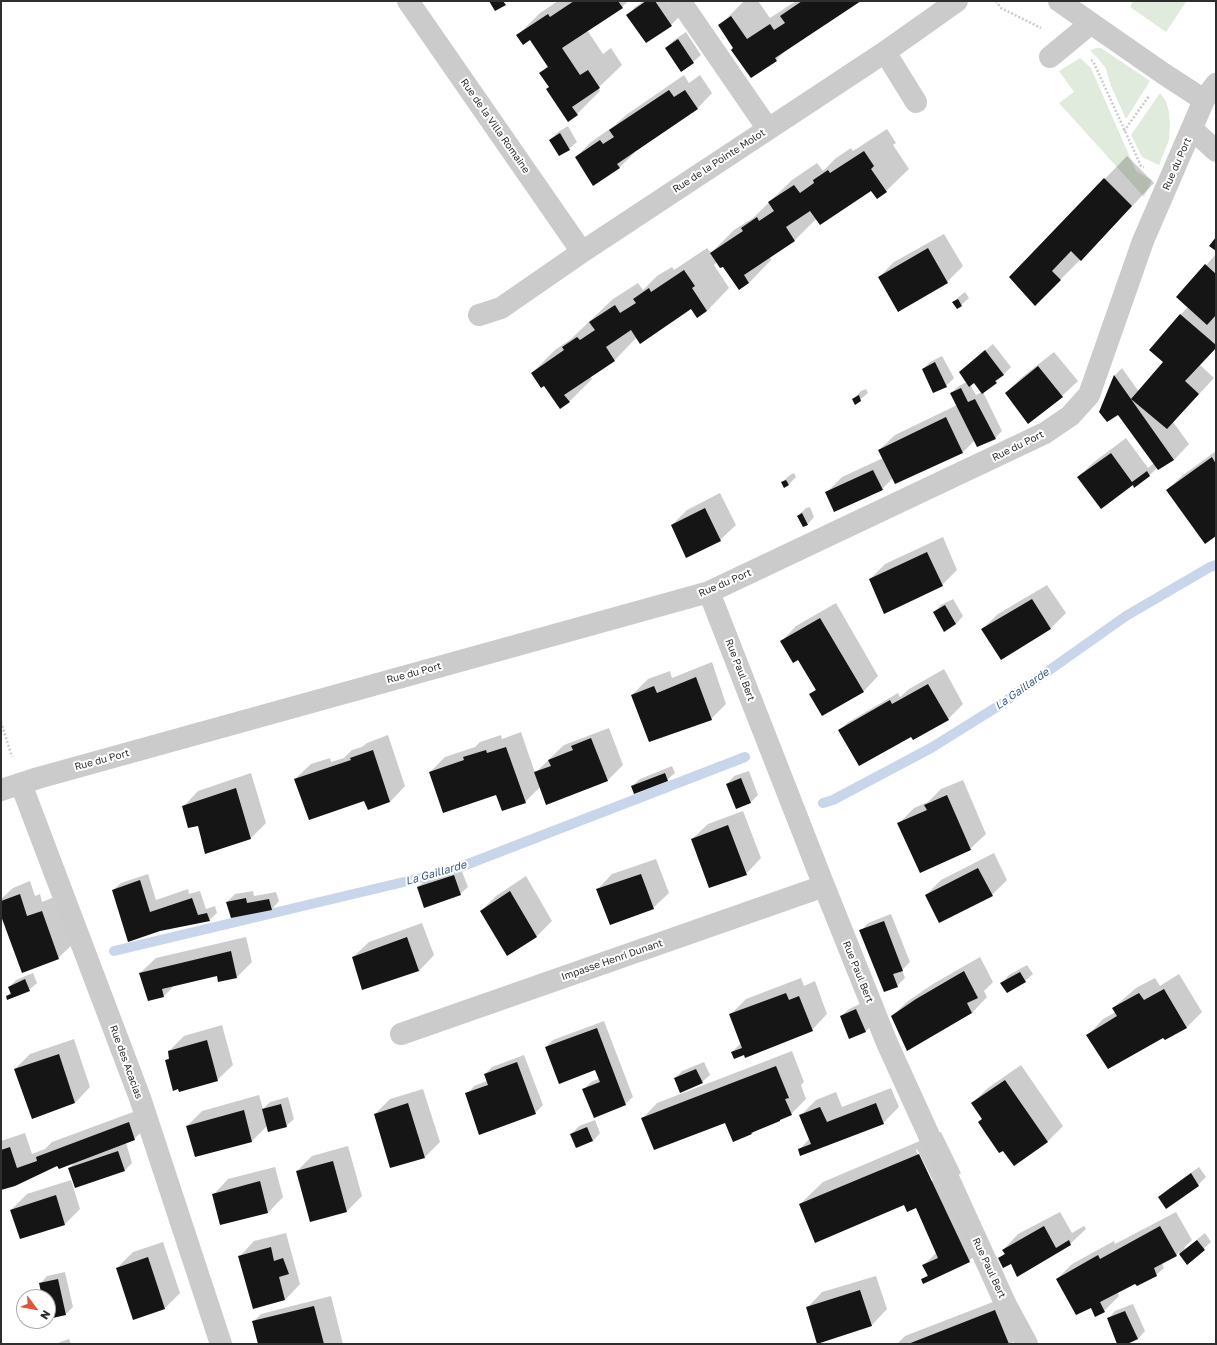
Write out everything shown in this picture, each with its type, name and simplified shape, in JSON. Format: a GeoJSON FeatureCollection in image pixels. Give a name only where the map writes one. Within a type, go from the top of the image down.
{"type":"FeatureCollection","features":[{"type":"Feature","properties":{"kind":"street","name":"Rue de la Villa Romaine"},"geometry":{"type":"LineString","coordinates":[[408,1],[582,252]]}},
{"type":"Feature","properties":{"kind":"street"},"geometry":{"type":"LineString","coordinates":[[680,1],[768,129]]}},
{"type":"Feature","properties":{"kind":"street","name":"Rue de la Pointe Molot"},"geometry":{"type":"LineString","coordinates":[[479,315],[501,308],[582,252],[885,52],[957,1]]}},
{"type":"Feature","properties":{"kind":"street"},"geometry":{"type":"LineString","coordinates":[[1058,1],[1090,24],[1210,92]]}},
{"type":"Feature","properties":{"kind":"street"},"geometry":{"type":"LineString","coordinates":[[1050,57],[1090,24]]}},
{"type":"Feature","properties":{"kind":"street"},"geometry":{"type":"LineString","coordinates":[[885,52],[916,102]]}},
{"type":"Feature","properties":{"kind":"street","name":"Rue du Port"},"geometry":{"type":"LineString","coordinates":[[1,790],[53,773],[710,592],[1045,433],[1070,416],[1089,395],[1143,242],[1170,178],[1210,92]]}},
{"type":"Feature","properties":{"kind":"street"},"geometry":{"type":"LineString","coordinates":[[1192,129],[1216,151]]}},
{"type":"Feature","properties":{"kind":"street","name":"Rue Paul Bert"},"geometry":{"type":"LineString","coordinates":[[710,592],[886,1043],[1006,1305],[1027,1344]]}},
{"type":"Feature","properties":{"kind":"street","name":"Rue des Acacias"},"geometry":{"type":"LineString","coordinates":[[21,784],[140,1098],[221,1344]]}},
{"type":"Feature","properties":{"kind":"street","name":"Impasse Henri Dunant"},"geometry":{"type":"LineString","coordinates":[[401,1034],[824,886]]}},
{"type":"Feature","properties":{"kind":"path"},"geometry":{"type":"LineString","coordinates":[[996,1],[1001,8],[1068,42],[1093,61],[1141,166],[1170,178]]}},
{"type":"Feature","properties":{"kind":"path"},"geometry":{"type":"LineString","coordinates":[[1124,131],[1150,94]]}},
{"type":"Feature","properties":{"kind":"path"},"geometry":{"type":"LineString","coordinates":[[1,722],[21,784]]}},
{"type":"Feature","properties":{"kind":"green space"},"geometry":{"type":"Polygon","coordinates":[[[1133,1],[1186,2],[1166,32],[1130,7],[1133,1]]]}},
{"type":"Feature","properties":{"kind":"green space"},"geometry":{"type":"Polygon","coordinates":[[[1096,48],[1101,48],[1150,81],[1126,119],[1111,86],[1106,69],[1098,58],[1090,51],[1096,48]]]}},
{"type":"Feature","properties":{"kind":"green space"},"geometry":{"type":"Polygon","coordinates":[[[1080,58],[1091,68],[1136,171],[1152,180],[1144,197],[1059,103],[1074,92],[1059,71],[1080,58]]]}},
{"type":"Feature","properties":{"kind":"green space"},"geometry":{"type":"Polygon","coordinates":[[[1160,93],[1166,101],[1170,125],[1169,140],[1159,165],[1142,157],[1131,135],[1160,93]]]}},
{"type":"Feature","properties":{"kind":"building"},"geometry":{"type":"Polygon","coordinates":[[[489,1],[503,1],[506,5],[495,11],[489,1]]]}},
{"type":"Feature","properties":{"kind":"building"},"geometry":{"type":"Polygon","coordinates":[[[574,1],[618,1],[623,8],[562,48],[580,75],[588,70],[600,88],[572,107],[578,115],[568,122],[546,89],[549,87],[539,73],[548,67],[530,40],[523,45],[516,35],[548,14],[550,17],[574,1]]]}},
{"type":"Feature","properties":{"kind":"building"},"geometry":{"type":"Polygon","coordinates":[[[646,1],[655,1],[672,26],[646,43],[626,15],[646,1]]]}},
{"type":"Feature","properties":{"kind":"building"},"geometry":{"type":"Polygon","coordinates":[[[802,1],[861,1],[775,58],[777,61],[751,78],[731,50],[733,48],[718,25],[731,16],[747,39],[770,24],[774,30],[785,23],[780,16],[802,1]]]}},
{"type":"Feature","properties":{"kind":"building"},"geometry":{"type":"Polygon","coordinates":[[[678,39],[694,63],[681,72],[665,48],[678,39]]]}},
{"type":"Feature","properties":{"kind":"building"},"geometry":{"type":"Polygon","coordinates":[[[669,90],[674,97],[685,90],[698,109],[617,164],[620,168],[593,186],[575,157],[600,140],[603,144],[614,137],[609,130],[669,90]]]}},
{"type":"Feature","properties":{"kind":"building"},"geometry":{"type":"Polygon","coordinates":[[[560,133],[570,150],[559,156],[549,140],[560,133]]]}},
{"type":"Feature","properties":{"kind":"building"},"geometry":{"type":"Polygon","coordinates":[[[864,151],[874,166],[871,169],[887,192],[877,199],[871,191],[820,225],[810,211],[786,227],[795,241],[744,275],[749,283],[739,290],[723,267],[720,268],[710,253],[743,231],[741,228],[757,217],[759,221],[774,211],[768,202],[794,185],[800,193],[814,183],[813,180],[828,170],[830,173],[864,151]]]}},
{"type":"Feature","properties":{"kind":"building"},"geometry":{"type":"Polygon","coordinates":[[[1104,178],[1132,206],[1081,261],[1071,251],[1052,271],[1061,280],[1035,306],[1009,277],[1104,178]]]}},
{"type":"Feature","properties":{"kind":"building"},"geometry":{"type":"Polygon","coordinates":[[[1216,237],[1216,251],[1209,246],[1216,237]]]}},
{"type":"Feature","properties":{"kind":"building"},"geometry":{"type":"Polygon","coordinates":[[[928,248],[948,283],[898,312],[878,277],[928,248]]]}},
{"type":"Feature","properties":{"kind":"building"},"geometry":{"type":"Polygon","coordinates":[[[1205,264],[1216,274],[1216,315],[1207,325],[1176,297],[1205,264]]]}},
{"type":"Feature","properties":{"kind":"building"},"geometry":{"type":"Polygon","coordinates":[[[684,270],[695,286],[692,288],[707,311],[697,318],[691,309],[640,344],[631,330],[606,347],[615,361],[564,395],[570,402],[560,409],[544,386],[541,388],[531,373],[564,350],[562,347],[577,337],[580,340],[595,330],[589,322],[615,305],[620,313],[636,303],[633,299],[649,288],[651,292],[684,270]]]}},
{"type":"Feature","properties":{"kind":"building"},"geometry":{"type":"Polygon","coordinates":[[[958,299],[962,306],[957,309],[952,302],[958,299]]]}},
{"type":"Feature","properties":{"kind":"building"},"geometry":{"type":"Polygon","coordinates":[[[1180,314],[1216,345],[1216,348],[1185,381],[1199,394],[1167,429],[1131,399],[1163,362],[1149,350],[1180,314]]]}},
{"type":"Feature","properties":{"kind":"building"},"geometry":{"type":"Polygon","coordinates":[[[985,350],[1004,375],[995,381],[997,383],[982,394],[974,383],[969,387],[959,372],[985,350]]]}},
{"type":"Feature","properties":{"kind":"building"},"geometry":{"type":"Polygon","coordinates":[[[935,362],[947,387],[933,393],[922,369],[935,362]]]}},
{"type":"Feature","properties":{"kind":"building"},"geometry":{"type":"Polygon","coordinates":[[[1038,366],[1063,397],[1028,424],[1005,393],[1038,366]]]}},
{"type":"Feature","properties":{"kind":"building"},"geometry":{"type":"Polygon","coordinates":[[[1114,375],[1174,460],[1158,470],[1118,415],[1107,422],[1099,412],[1114,375]]]}},
{"type":"Feature","properties":{"kind":"building"},"geometry":{"type":"Polygon","coordinates":[[[961,388],[968,402],[975,399],[996,439],[977,447],[950,393],[961,388]]]}},
{"type":"Feature","properties":{"kind":"building"},"geometry":{"type":"Polygon","coordinates":[[[859,395],[861,401],[855,405],[852,399],[859,395]]]}},
{"type":"Feature","properties":{"kind":"building"},"geometry":{"type":"Polygon","coordinates":[[[946,417],[963,453],[895,484],[878,450],[946,417]]]}},
{"type":"Feature","properties":{"kind":"building"},"geometry":{"type":"Polygon","coordinates":[[[1111,453],[1132,482],[1147,471],[1150,476],[1134,488],[1133,485],[1101,509],[1077,477],[1111,453]]]}},
{"type":"Feature","properties":{"kind":"building"},"geometry":{"type":"Polygon","coordinates":[[[1212,457],[1216,464],[1216,536],[1205,544],[1166,490],[1212,457]]]}},
{"type":"Feature","properties":{"kind":"building"},"geometry":{"type":"Polygon","coordinates":[[[873,470],[883,490],[834,512],[825,492],[873,470]]]}},
{"type":"Feature","properties":{"kind":"building"},"geometry":{"type":"Polygon","coordinates":[[[786,480],[789,485],[784,488],[781,482],[786,480]]]}},
{"type":"Feature","properties":{"kind":"building"},"geometry":{"type":"Polygon","coordinates":[[[705,508],[721,541],[686,558],[671,525],[705,508]]]}},
{"type":"Feature","properties":{"kind":"building"},"geometry":{"type":"Polygon","coordinates":[[[802,513],[808,525],[803,527],[797,516],[802,513]]]}},
{"type":"Feature","properties":{"kind":"building"},"geometry":{"type":"Polygon","coordinates":[[[927,552],[943,586],[884,614],[869,579],[927,552]]]}},
{"type":"Feature","properties":{"kind":"building"},"geometry":{"type":"Polygon","coordinates":[[[1032,599],[1051,629],[1001,660],[981,629],[1032,599]]]}},
{"type":"Feature","properties":{"kind":"building"},"geometry":{"type":"Polygon","coordinates":[[[945,605],[956,624],[944,632],[933,612],[945,605]]]}},
{"type":"Feature","properties":{"kind":"building"},"geometry":{"type":"Polygon","coordinates":[[[820,618],[864,692],[822,716],[809,694],[816,690],[798,660],[793,663],[780,641],[820,618]]]}},
{"type":"Feature","properties":{"kind":"building"},"geometry":{"type":"Polygon","coordinates":[[[696,677],[712,720],[649,742],[631,695],[654,686],[657,693],[696,677]]]}},
{"type":"Feature","properties":{"kind":"building"},"geometry":{"type":"Polygon","coordinates":[[[928,684],[949,720],[913,740],[911,737],[859,766],[838,730],[890,700],[892,704],[928,684]]]}},
{"type":"Feature","properties":{"kind":"building"},"geometry":{"type":"Polygon","coordinates":[[[591,738],[608,781],[546,805],[534,772],[551,766],[548,760],[573,750],[571,746],[591,738]]]}},
{"type":"Feature","properties":{"kind":"building"},"geometry":{"type":"Polygon","coordinates":[[[506,747],[526,803],[502,811],[496,795],[443,813],[429,772],[464,760],[463,757],[486,750],[487,753],[506,747]]]}},
{"type":"Feature","properties":{"kind":"building"},"geometry":{"type":"Polygon","coordinates":[[[373,750],[390,802],[368,810],[364,801],[309,820],[294,779],[351,760],[350,758],[373,750]]]}},
{"type":"Feature","properties":{"kind":"building"},"geometry":{"type":"Polygon","coordinates":[[[665,773],[668,781],[634,794],[631,786],[665,773]]]}},
{"type":"Feature","properties":{"kind":"building"},"geometry":{"type":"Polygon","coordinates":[[[741,778],[751,803],[736,809],[726,784],[741,778]]]}},
{"type":"Feature","properties":{"kind":"building"},"geometry":{"type":"Polygon","coordinates":[[[236,788],[251,839],[205,854],[198,826],[188,828],[182,806],[236,788]]]}},
{"type":"Feature","properties":{"kind":"building"},"geometry":{"type":"Polygon","coordinates":[[[947,795],[971,850],[920,873],[897,823],[927,810],[924,805],[947,795]]]}},
{"type":"Feature","properties":{"kind":"building"},"geometry":{"type":"Polygon","coordinates":[[[728,825],[747,875],[709,888],[691,839],[728,825]]]}},
{"type":"Feature","properties":{"kind":"building"},"geometry":{"type":"Polygon","coordinates":[[[978,868],[993,896],[939,923],[925,895],[978,868]]]}},
{"type":"Feature","properties":{"kind":"building"},"geometry":{"type":"Polygon","coordinates":[[[641,874],[654,909],[610,925],[596,889],[641,874]]]}},
{"type":"Feature","properties":{"kind":"building"},"geometry":{"type":"Polygon","coordinates":[[[454,875],[461,895],[424,908],[417,887],[454,875]]]}},
{"type":"Feature","properties":{"kind":"building"},"geometry":{"type":"Polygon","coordinates":[[[140,880],[150,912],[192,898],[198,915],[207,913],[210,921],[160,931],[128,942],[112,890],[140,880]]]}},
{"type":"Feature","properties":{"kind":"building"},"geometry":{"type":"Polygon","coordinates":[[[510,891],[537,937],[507,956],[480,911],[510,891]]]}},
{"type":"Feature","properties":{"kind":"building"},"geometry":{"type":"Polygon","coordinates":[[[20,894],[27,916],[42,911],[59,959],[22,973],[1,916],[1,901],[20,894]]]}},
{"type":"Feature","properties":{"kind":"building"},"geometry":{"type":"Polygon","coordinates":[[[246,898],[247,903],[269,899],[272,910],[231,918],[226,902],[246,898]]]}},
{"type":"Feature","properties":{"kind":"building"},"geometry":{"type":"Polygon","coordinates":[[[884,921],[903,971],[893,974],[898,987],[884,992],[859,930],[884,921]]]}},
{"type":"Feature","properties":{"kind":"building"},"geometry":{"type":"Polygon","coordinates":[[[407,937],[419,971],[362,990],[352,957],[407,937]]]}},
{"type":"Feature","properties":{"kind":"building"},"geometry":{"type":"Polygon","coordinates":[[[231,951],[237,978],[218,982],[217,976],[162,989],[164,997],[148,1001],[139,973],[231,951]]]}},
{"type":"Feature","properties":{"kind":"building"},"geometry":{"type":"Polygon","coordinates":[[[964,971],[978,998],[967,1003],[972,1013],[907,1051],[891,1016],[916,999],[964,971]]]}},
{"type":"Feature","properties":{"kind":"building"},"geometry":{"type":"Polygon","coordinates":[[[1020,972],[1026,982],[1007,993],[1000,983],[1020,972]]]}},
{"type":"Feature","properties":{"kind":"building"},"geometry":{"type":"Polygon","coordinates":[[[25,979],[30,991],[7,1000],[6,996],[11,994],[8,987],[25,979]]]}},
{"type":"Feature","properties":{"kind":"building"},"geometry":{"type":"Polygon","coordinates":[[[1164,989],[1187,1028],[1165,1040],[1163,1038],[1108,1069],[1086,1035],[1117,1016],[1112,1008],[1139,993],[1144,1000],[1164,989]]]}},
{"type":"Feature","properties":{"kind":"building"},"geometry":{"type":"Polygon","coordinates":[[[786,993],[789,1000],[799,996],[813,1031],[745,1058],[744,1055],[734,1059],[731,1052],[742,1048],[729,1014],[786,993]]]}},
{"type":"Feature","properties":{"kind":"building"},"geometry":{"type":"Polygon","coordinates":[[[856,1009],[866,1032],[849,1039],[840,1016],[856,1009]]]}},
{"type":"Feature","properties":{"kind":"building"},"geometry":{"type":"Polygon","coordinates":[[[597,1028],[626,1105],[594,1118],[582,1089],[600,1082],[595,1070],[559,1084],[545,1047],[597,1028]]]}},
{"type":"Feature","properties":{"kind":"building"},"geometry":{"type":"Polygon","coordinates":[[[207,1040],[218,1081],[179,1092],[178,1089],[173,1091],[165,1060],[169,1059],[168,1051],[207,1040]]]}},
{"type":"Feature","properties":{"kind":"building"},"geometry":{"type":"Polygon","coordinates":[[[59,1054],[75,1103],[32,1119],[14,1069],[59,1054]]]}},
{"type":"Feature","properties":{"kind":"building"},"geometry":{"type":"Polygon","coordinates":[[[517,1062],[536,1114],[479,1135],[465,1093],[488,1085],[484,1074],[517,1062]]]}},
{"type":"Feature","properties":{"kind":"building"},"geometry":{"type":"Polygon","coordinates":[[[776,1066],[789,1098],[785,1099],[792,1115],[733,1142],[725,1123],[654,1150],[641,1118],[776,1066]]]}},
{"type":"Feature","properties":{"kind":"building"},"geometry":{"type":"Polygon","coordinates":[[[696,1069],[703,1083],[680,1093],[674,1078],[696,1069]]]}},
{"type":"Feature","properties":{"kind":"building"},"geometry":{"type":"Polygon","coordinates":[[[1005,1080],[1048,1142],[1014,1166],[1003,1151],[999,1153],[986,1134],[978,1122],[982,1119],[971,1103],[1005,1080]]]}},
{"type":"Feature","properties":{"kind":"building"},"geometry":{"type":"Polygon","coordinates":[[[408,1103],[425,1158],[390,1168],[374,1114],[408,1103]]]}},
{"type":"Feature","properties":{"kind":"building"},"geometry":{"type":"Polygon","coordinates":[[[876,1103],[884,1124],[800,1156],[798,1149],[811,1144],[799,1115],[820,1107],[827,1122],[876,1103]]]}},
{"type":"Feature","properties":{"kind":"building"},"geometry":{"type":"Polygon","coordinates":[[[281,1104],[287,1127],[268,1132],[262,1109],[281,1104]]]}},
{"type":"Feature","properties":{"kind":"building"},"geometry":{"type":"Polygon","coordinates":[[[244,1110],[252,1142],[195,1157],[186,1126],[244,1110]]]}},
{"type":"Feature","properties":{"kind":"building"},"geometry":{"type":"Polygon","coordinates":[[[129,1122],[135,1140],[59,1169],[57,1166],[15,1186],[1,1190],[1,1150],[10,1147],[17,1168],[37,1161],[36,1157],[129,1122]]]}},
{"type":"Feature","properties":{"kind":"building"},"geometry":{"type":"Polygon","coordinates":[[[587,1127],[593,1141],[576,1148],[570,1134],[587,1127]]]}},
{"type":"Feature","properties":{"kind":"building"},"geometry":{"type":"Polygon","coordinates":[[[118,1151],[125,1171],[75,1188],[68,1168],[118,1151]]]}},
{"type":"Feature","properties":{"kind":"building"},"geometry":{"type":"Polygon","coordinates":[[[919,1154],[970,1262],[923,1284],[921,1279],[928,1276],[922,1265],[938,1258],[916,1208],[907,1212],[904,1205],[815,1243],[799,1204],[919,1154]]]}},
{"type":"Feature","properties":{"kind":"building"},"geometry":{"type":"Polygon","coordinates":[[[333,1161],[347,1212],[310,1222],[296,1171],[333,1161]]]}},
{"type":"Feature","properties":{"kind":"building"},"geometry":{"type":"Polygon","coordinates":[[[1191,1173],[1199,1186],[1166,1209],[1158,1197],[1191,1173]]]}},
{"type":"Feature","properties":{"kind":"building"},"geometry":{"type":"Polygon","coordinates":[[[260,1181],[268,1213],[220,1225],[212,1194],[260,1181]]]}},
{"type":"Feature","properties":{"kind":"building"},"geometry":{"type":"Polygon","coordinates":[[[56,1195],[65,1225],[20,1239],[10,1210],[56,1195]]]}},
{"type":"Feature","properties":{"kind":"building"},"geometry":{"type":"Polygon","coordinates":[[[1044,1226],[1056,1248],[1069,1240],[1071,1245],[1017,1277],[1011,1264],[1003,1268],[998,1258],[1005,1254],[1002,1250],[1044,1226]]]}},
{"type":"Feature","properties":{"kind":"building"},"geometry":{"type":"Polygon","coordinates":[[[1160,1226],[1177,1256],[1154,1268],[1157,1276],[1137,1286],[1135,1284],[1100,1302],[1105,1312],[1095,1317],[1091,1308],[1076,1315],[1056,1279],[1098,1255],[1100,1259],[1160,1226]]]}},
{"type":"Feature","properties":{"kind":"building"},"geometry":{"type":"Polygon","coordinates":[[[1197,1240],[1205,1250],[1187,1265],[1179,1254],[1197,1240]]]}},
{"type":"Feature","properties":{"kind":"building"},"geometry":{"type":"Polygon","coordinates":[[[271,1247],[274,1261],[283,1258],[289,1274],[279,1277],[285,1300],[253,1309],[238,1256],[271,1247]]]}},
{"type":"Feature","properties":{"kind":"building"},"geometry":{"type":"Polygon","coordinates":[[[148,1257],[165,1309],[133,1320],[116,1268],[148,1257]]]}},
{"type":"Feature","properties":{"kind":"building"},"geometry":{"type":"Polygon","coordinates":[[[58,1279],[66,1315],[56,1317],[56,1289],[40,1289],[39,1283],[58,1279]]]}},
{"type":"Feature","properties":{"kind":"building"},"geometry":{"type":"Polygon","coordinates":[[[860,1290],[872,1326],[817,1344],[806,1307],[860,1290]]]}},
{"type":"Feature","properties":{"kind":"building"},"geometry":{"type":"Polygon","coordinates":[[[314,1306],[324,1344],[258,1344],[252,1321],[314,1306]]]}},
{"type":"Feature","properties":{"kind":"building"},"geometry":{"type":"Polygon","coordinates":[[[995,1310],[1009,1344],[908,1344],[995,1310]]]}},
{"type":"Feature","properties":{"kind":"building"},"geometry":{"type":"Polygon","coordinates":[[[1125,1311],[1138,1339],[1127,1344],[1117,1344],[1107,1318],[1125,1311]]]}},
{"type":"Feature","properties":{"kind":"waterway","name":"La Gaillarde"},"geometry":{"type":"LineString","coordinates":[[823,803],[833,800],[931,748],[1000,705],[1126,616],[1210,567],[1216,565]]}},
{"type":"Feature","properties":{"kind":"waterway","name":"La Gaillarde"},"geometry":{"type":"LineString","coordinates":[[114,951],[450,871],[745,757]]}}]}
